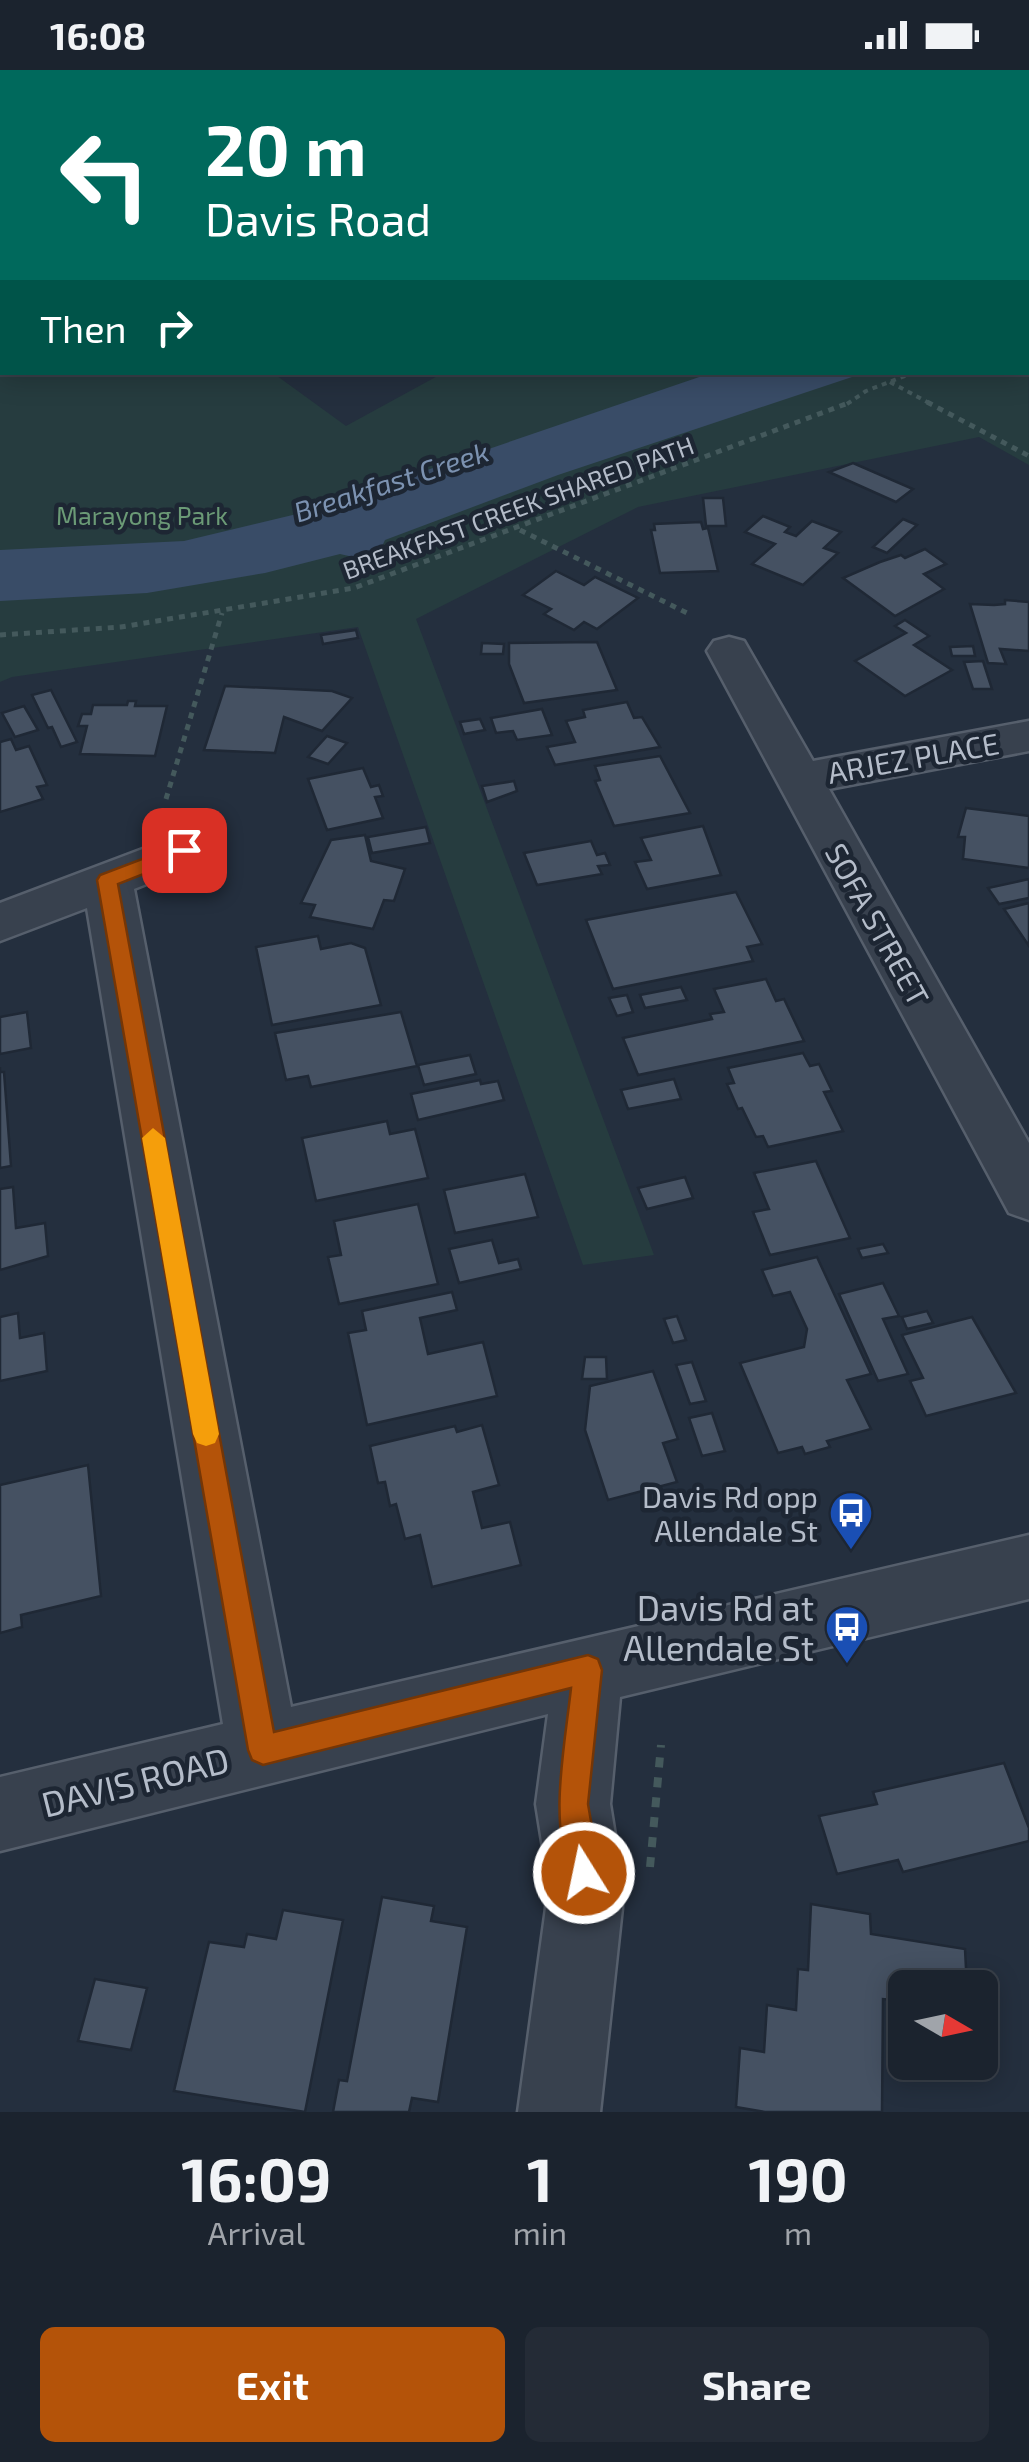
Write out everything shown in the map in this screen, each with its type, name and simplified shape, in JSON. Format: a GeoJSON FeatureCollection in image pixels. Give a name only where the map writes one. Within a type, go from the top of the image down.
{"type":"FeatureCollection","features":[{"type":"Feature","properties":{"kind":"street","name":"SOFA STREET"},"geometry":{"type":"LineString","coordinates":[[729,651],[1029,1196]]}},
{"type":"Feature","properties":{"kind":"street","name":"ARJEZ PLACE"},"geometry":{"type":"LineString","coordinates":[[797,779],[1029,736]]}},
{"type":"Feature","properties":{"kind":"street"},"geometry":{"type":"LineString","coordinates":[[0,923],[184,850]]}},
{"type":"Feature","properties":{"kind":"street"},"geometry":{"type":"LineString","coordinates":[[107,880],[263,1750]]}},
{"type":"Feature","properties":{"kind":"street","name":"DAVIS ROAD"},"geometry":{"type":"LineString","coordinates":[[0,1814],[1029,1567]]}},
{"type":"Feature","properties":{"kind":"street"},"geometry":{"type":"LineString","coordinates":[[560,2112],[584,1908],[584,1873],[573,1804],[588,1670]]}},
{"type":"Feature","properties":{"kind":"path","name":"BREAKFAST CREEK SHARED PATH"},"geometry":{"type":"LineString","coordinates":[[0,635],[121,627],[222,614],[354,588],[847,404],[866,391],[908,375]]}},
{"type":"Feature","properties":{"kind":"path"},"geometry":{"type":"LineString","coordinates":[[890,382],[1029,456]]}},
{"type":"Feature","properties":{"kind":"path"},"geometry":{"type":"LineString","coordinates":[[518,529],[690,614]]}},
{"type":"Feature","properties":{"kind":"path"},"geometry":{"type":"LineString","coordinates":[[166,799],[222,614]]}},
{"type":"Feature","properties":{"kind":"green space","name":"Marayong Park"},"geometry":{"type":"Polygon","coordinates":[[[0,375],[276,375],[346,426],[439,375],[1029,375],[1029,465],[979,437],[638,507],[416,619],[654,1255],[583,1265],[358,627],[12,677],[0,682],[0,375]]]}},
{"type":"Feature","properties":{"kind":"water"},"geometry":{"type":"Polygon","coordinates":[[[705,375],[858,375],[558,475],[385,540],[377,557],[362,559],[340,554],[265,573],[147,593],[0,601],[0,550],[184,541],[301,513],[705,375]]]}},
{"type":"Feature","properties":{"kind":"building"},"geometry":{"type":"Polygon","coordinates":[[[853,463],[913,489],[896,502],[829,472],[853,463]]]}},
{"type":"Feature","properties":{"kind":"building"},"geometry":{"type":"Polygon","coordinates":[[[703,498],[723,498],[726,526],[706,526],[703,498]]]}},
{"type":"Feature","properties":{"kind":"building"},"geometry":{"type":"Polygon","coordinates":[[[763,516],[790,527],[785,532],[796,536],[812,521],[841,532],[824,548],[838,553],[803,585],[752,564],[775,544],[745,532],[763,516]]]}},
{"type":"Feature","properties":{"kind":"building"},"geometry":{"type":"Polygon","coordinates":[[[903,519],[917,525],[887,553],[873,547],[903,519]]]}},
{"type":"Feature","properties":{"kind":"building"},"geometry":{"type":"Polygon","coordinates":[[[701,522],[703,529],[708,528],[718,571],[660,573],[651,530],[655,530],[654,524],[701,522]]]}},
{"type":"Feature","properties":{"kind":"building"},"geometry":{"type":"Polygon","coordinates":[[[925,549],[946,564],[924,574],[944,589],[895,616],[843,578],[880,562],[901,555],[905,558],[925,549]]]}},
{"type":"Feature","properties":{"kind":"building"},"geometry":{"type":"Polygon","coordinates":[[[556,571],[584,585],[595,577],[638,598],[597,629],[584,622],[574,630],[544,614],[551,609],[523,595],[556,571]]]}},
{"type":"Feature","properties":{"kind":"building"},"geometry":{"type":"Polygon","coordinates":[[[1005,600],[1029,602],[1029,651],[1000,649],[1006,664],[988,663],[970,604],[1005,604],[1005,600]]]}},
{"type":"Feature","properties":{"kind":"building"},"geometry":{"type":"Polygon","coordinates":[[[905,620],[929,636],[914,645],[952,670],[905,696],[855,661],[906,633],[895,626],[905,620]]]}},
{"type":"Feature","properties":{"kind":"building"},"geometry":{"type":"Polygon","coordinates":[[[356,630],[358,638],[323,644],[321,635],[356,630]]]}},
{"type":"Feature","properties":{"kind":"building"},"geometry":{"type":"Polygon","coordinates":[[[597,642],[617,690],[524,703],[509,664],[509,643],[597,642]]]}},
{"type":"Feature","properties":{"kind":"building"},"geometry":{"type":"Polygon","coordinates":[[[482,643],[504,644],[503,654],[481,654],[482,643]]]}},
{"type":"Feature","properties":{"kind":"building"},"geometry":{"type":"Polygon","coordinates":[[[973,646],[975,656],[952,656],[950,647],[973,646]]]}},
{"type":"Feature","properties":{"kind":"building"},"geometry":{"type":"Polygon","coordinates":[[[983,661],[992,689],[973,689],[964,662],[983,661]]]}},
{"type":"Feature","properties":{"kind":"building"},"geometry":{"type":"Polygon","coordinates":[[[225,686],[332,691],[352,698],[322,731],[284,717],[275,753],[204,750],[225,686]]]}},
{"type":"Feature","properties":{"kind":"building"},"geometry":{"type":"Polygon","coordinates":[[[51,690],[77,742],[61,747],[52,727],[48,728],[32,695],[51,690]]]}},
{"type":"Feature","properties":{"kind":"building"},"geometry":{"type":"Polygon","coordinates":[[[128,701],[136,701],[135,706],[167,706],[155,756],[80,754],[87,726],[78,726],[82,714],[91,714],[93,705],[127,705],[128,701]]]}},
{"type":"Feature","properties":{"kind":"building"},"geometry":{"type":"Polygon","coordinates":[[[627,702],[634,718],[642,717],[660,747],[555,765],[547,747],[575,742],[566,721],[585,717],[583,710],[627,702]]]}},
{"type":"Feature","properties":{"kind":"building"},"geometry":{"type":"Polygon","coordinates":[[[24,706],[38,730],[15,737],[2,713],[24,706]]]}},
{"type":"Feature","properties":{"kind":"building"},"geometry":{"type":"Polygon","coordinates":[[[542,709],[552,735],[517,740],[513,731],[496,733],[491,718],[542,709]]]}},
{"type":"Feature","properties":{"kind":"building"},"geometry":{"type":"Polygon","coordinates":[[[480,719],[485,730],[464,734],[460,722],[480,719]]]}},
{"type":"Feature","properties":{"kind":"building"},"geometry":{"type":"Polygon","coordinates":[[[327,736],[347,743],[328,764],[308,757],[327,736]]]}},
{"type":"Feature","properties":{"kind":"building"},"geometry":{"type":"Polygon","coordinates":[[[11,739],[16,750],[29,746],[47,785],[37,787],[43,799],[0,812],[0,742],[11,739]]]}},
{"type":"Feature","properties":{"kind":"building"},"geometry":{"type":"Polygon","coordinates":[[[660,756],[690,813],[614,826],[595,781],[600,780],[595,766],[660,756]]]}},
{"type":"Feature","properties":{"kind":"building"},"geometry":{"type":"Polygon","coordinates":[[[363,768],[371,787],[379,785],[383,796],[375,797],[383,818],[327,830],[308,779],[363,768]]]}},
{"type":"Feature","properties":{"kind":"building"},"geometry":{"type":"Polygon","coordinates":[[[514,781],[517,791],[487,802],[482,786],[514,781]]]}},
{"type":"Feature","properties":{"kind":"building"},"geometry":{"type":"Polygon","coordinates":[[[966,808],[1029,816],[1029,868],[963,859],[965,837],[958,837],[966,808]]]}},
{"type":"Feature","properties":{"kind":"building"},"geometry":{"type":"Polygon","coordinates":[[[703,826],[721,875],[647,889],[635,862],[651,860],[641,838],[703,826]]]}},
{"type":"Feature","properties":{"kind":"building"},"geometry":{"type":"Polygon","coordinates":[[[426,827],[430,843],[372,853],[368,837],[426,827]]]}},
{"type":"Feature","properties":{"kind":"building"},"geometry":{"type":"Polygon","coordinates":[[[365,835],[371,861],[405,869],[394,901],[384,900],[373,929],[310,917],[315,905],[301,903],[331,840],[365,835]]]}},
{"type":"Feature","properties":{"kind":"building"},"geometry":{"type":"Polygon","coordinates":[[[591,841],[597,855],[605,853],[610,865],[598,866],[602,874],[537,885],[524,853],[591,841]]]}},
{"type":"Feature","properties":{"kind":"building"},"geometry":{"type":"Polygon","coordinates":[[[1029,879],[1029,898],[999,904],[988,888],[1029,879]]]}},
{"type":"Feature","properties":{"kind":"building"},"geometry":{"type":"Polygon","coordinates":[[[736,892],[762,944],[747,947],[753,961],[613,989],[586,920],[736,892]]]}},
{"type":"Feature","properties":{"kind":"building"},"geometry":{"type":"Polygon","coordinates":[[[1029,903],[1029,946],[1004,909],[1029,903]]]}},
{"type":"Feature","properties":{"kind":"building"},"geometry":{"type":"Polygon","coordinates":[[[318,936],[321,949],[351,943],[365,948],[381,1005],[272,1025],[256,947],[318,936]]]}},
{"type":"Feature","properties":{"kind":"building"},"geometry":{"type":"Polygon","coordinates":[[[766,979],[776,1001],[784,999],[804,1041],[638,1075],[623,1038],[712,1019],[710,1014],[724,1012],[714,989],[766,979]]]}},
{"type":"Feature","properties":{"kind":"building"},"geometry":{"type":"Polygon","coordinates":[[[681,987],[687,1000],[645,1008],[640,995],[681,987]]]}},
{"type":"Feature","properties":{"kind":"building"},"geometry":{"type":"Polygon","coordinates":[[[627,995],[633,1012],[617,1016],[609,998],[627,995]]]}},
{"type":"Feature","properties":{"kind":"building"},"geometry":{"type":"Polygon","coordinates":[[[27,1012],[31,1048],[0,1054],[0,1017],[27,1012]]]}},
{"type":"Feature","properties":{"kind":"building"},"geometry":{"type":"Polygon","coordinates":[[[401,1012],[417,1066],[311,1087],[308,1076],[286,1080],[275,1033],[401,1012]]]}},
{"type":"Feature","properties":{"kind":"building"},"geometry":{"type":"Polygon","coordinates":[[[803,1053],[810,1066],[819,1064],[832,1091],[824,1092],[843,1131],[768,1147],[763,1136],[756,1137],[742,1108],[738,1109],[727,1084],[734,1083],[728,1068],[803,1053]]]}},
{"type":"Feature","properties":{"kind":"building"},"geometry":{"type":"Polygon","coordinates":[[[470,1055],[476,1074],[424,1085],[418,1065],[470,1055]]]}},
{"type":"Feature","properties":{"kind":"building"},"geometry":{"type":"Polygon","coordinates":[[[0,1072],[4,1072],[11,1166],[0,1168],[0,1072]]]}},
{"type":"Feature","properties":{"kind":"building"},"geometry":{"type":"Polygon","coordinates":[[[674,1079],[681,1099],[628,1109],[621,1090],[674,1079]]]}},
{"type":"Feature","properties":{"kind":"building"},"geometry":{"type":"Polygon","coordinates":[[[480,1080],[481,1084],[498,1081],[504,1100],[418,1120],[411,1094],[480,1080]]]}},
{"type":"Feature","properties":{"kind":"building"},"geometry":{"type":"Polygon","coordinates":[[[387,1121],[390,1134],[415,1129],[428,1178],[316,1201],[302,1138],[387,1121]]]}},
{"type":"Feature","properties":{"kind":"building"},"geometry":{"type":"Polygon","coordinates":[[[816,1161],[850,1238],[770,1255],[753,1212],[769,1209],[754,1173],[816,1161]]]}},
{"type":"Feature","properties":{"kind":"building"},"geometry":{"type":"Polygon","coordinates":[[[525,1174],[538,1217],[455,1233],[444,1190],[525,1174]]]}},
{"type":"Feature","properties":{"kind":"building"},"geometry":{"type":"Polygon","coordinates":[[[685,1177],[693,1198],[647,1209],[638,1188],[685,1177]]]}},
{"type":"Feature","properties":{"kind":"building"},"geometry":{"type":"Polygon","coordinates":[[[13,1187],[16,1228],[45,1223],[48,1256],[0,1270],[0,1189],[13,1187]]]}},
{"type":"Feature","properties":{"kind":"building"},"geometry":{"type":"Polygon","coordinates":[[[418,1204],[438,1284],[339,1304],[328,1257],[341,1255],[334,1221],[418,1204]]]}},
{"type":"Feature","properties":{"kind":"building"},"geometry":{"type":"Polygon","coordinates":[[[492,1240],[499,1263],[518,1259],[521,1269],[459,1283],[449,1249],[492,1240]]]}},
{"type":"Feature","properties":{"kind":"building"},"geometry":{"type":"Polygon","coordinates":[[[883,1244],[888,1253],[862,1258],[858,1249],[883,1244]]]}},
{"type":"Feature","properties":{"kind":"building"},"geometry":{"type":"Polygon","coordinates":[[[817,1257],[871,1374],[847,1380],[871,1429],[827,1441],[830,1447],[805,1454],[802,1447],[778,1453],[740,1363],[804,1347],[807,1329],[790,1292],[773,1296],[762,1270],[817,1257]]]}},
{"type":"Feature","properties":{"kind":"building"},"geometry":{"type":"Polygon","coordinates":[[[883,1283],[899,1316],[883,1319],[908,1374],[878,1381],[839,1294],[883,1283]]]}},
{"type":"Feature","properties":{"kind":"building"},"geometry":{"type":"Polygon","coordinates":[[[452,1292],[457,1310],[420,1318],[428,1354],[483,1342],[497,1396],[367,1425],[348,1333],[366,1330],[362,1311],[452,1292]]]}},
{"type":"Feature","properties":{"kind":"building"},"geometry":{"type":"Polygon","coordinates":[[[927,1311],[933,1323],[907,1329],[902,1317],[927,1311]]]}},
{"type":"Feature","properties":{"kind":"building"},"geometry":{"type":"Polygon","coordinates":[[[18,1313],[20,1338],[44,1333],[47,1371],[0,1381],[0,1317],[18,1313]]]}},
{"type":"Feature","properties":{"kind":"building"},"geometry":{"type":"Polygon","coordinates":[[[677,1316],[686,1340],[673,1343],[664,1319],[677,1316]]]}},
{"type":"Feature","properties":{"kind":"building"},"geometry":{"type":"Polygon","coordinates":[[[972,1317],[1016,1393],[926,1416],[910,1381],[923,1378],[902,1335],[972,1317]]]}},
{"type":"Feature","properties":{"kind":"building"},"geometry":{"type":"Polygon","coordinates":[[[585,1357],[606,1357],[607,1379],[582,1379],[585,1357]]]}},
{"type":"Feature","properties":{"kind":"building"},"geometry":{"type":"Polygon","coordinates":[[[692,1362],[706,1401],[690,1404],[676,1365],[692,1362]]]}},
{"type":"Feature","properties":{"kind":"building"},"geometry":{"type":"Polygon","coordinates":[[[653,1371],[678,1439],[663,1443],[677,1482],[608,1500],[585,1430],[590,1386],[653,1371]]]}},
{"type":"Feature","properties":{"kind":"building"},"geometry":{"type":"Polygon","coordinates":[[[712,1413],[725,1451],[702,1456],[689,1418],[712,1413]]]}},
{"type":"Feature","properties":{"kind":"building"},"geometry":{"type":"Polygon","coordinates":[[[482,1425],[499,1485],[473,1492],[482,1528],[510,1522],[521,1565],[432,1587],[420,1535],[405,1539],[396,1504],[390,1506],[385,1482],[378,1483],[370,1446],[455,1426],[457,1432],[482,1425]]]}},
{"type":"Feature","properties":{"kind":"building"},"geometry":{"type":"Polygon","coordinates":[[[88,1465],[101,1596],[21,1615],[22,1627],[0,1633],[0,1485],[88,1465]]]}},
{"type":"Feature","properties":{"kind":"building"},"geometry":{"type":"Polygon","coordinates":[[[1004,1763],[1029,1828],[1029,1841],[903,1872],[898,1860],[837,1874],[819,1816],[877,1804],[873,1792],[1004,1763]]]}},
{"type":"Feature","properties":{"kind":"building"},"geometry":{"type":"Polygon","coordinates":[[[382,1897],[434,1906],[431,1921],[467,1927],[438,2102],[412,2098],[409,2112],[333,2112],[339,2080],[347,2081],[382,1897]]]}},
{"type":"Feature","properties":{"kind":"building"},"geometry":{"type":"Polygon","coordinates":[[[811,1904],[870,1914],[871,1934],[965,1949],[966,1970],[888,1970],[888,1999],[883,1999],[882,2112],[765,2112],[736,2107],[740,2048],[764,2052],[767,2005],[796,2010],[798,1969],[808,1970],[811,1904]]]}},
{"type":"Feature","properties":{"kind":"building"},"geometry":{"type":"Polygon","coordinates":[[[283,1910],[343,1920],[305,2112],[174,2091],[209,1942],[244,1947],[247,1934],[276,1939],[283,1910]]]}},
{"type":"Feature","properties":{"kind":"building"},"geometry":{"type":"Polygon","coordinates":[[[95,1979],[147,1988],[131,2050],[78,2041],[95,1979]]]}},
{"type":"Feature","properties":{"kind":"slow traffic"},"geometry":{"type":"LineString","coordinates":[[153,1138],[206,1434]]}},
{"type":"Feature","properties":{"kind":"place","name":"Davis Rd opp Allendale St"},"geometry":{"type":"Point","coordinates":[851,1551]}},
{"type":"Feature","properties":{"kind":"place","name":"Davis Rd at Allendale St"},"geometry":{"type":"Point","coordinates":[847,1665]}},
{"type":"Feature","properties":{"kind":"route"},"geometry":{"type":"LineString","coordinates":[[184,850],[107,880],[263,1750],[588,1670],[573,1804],[584,1873]]}},
{"type":"Feature","properties":{"kind":"water label","name":"Breakfast Creek"},"geometry":{"type":"Point","coordinates":[391,481]}}]}
